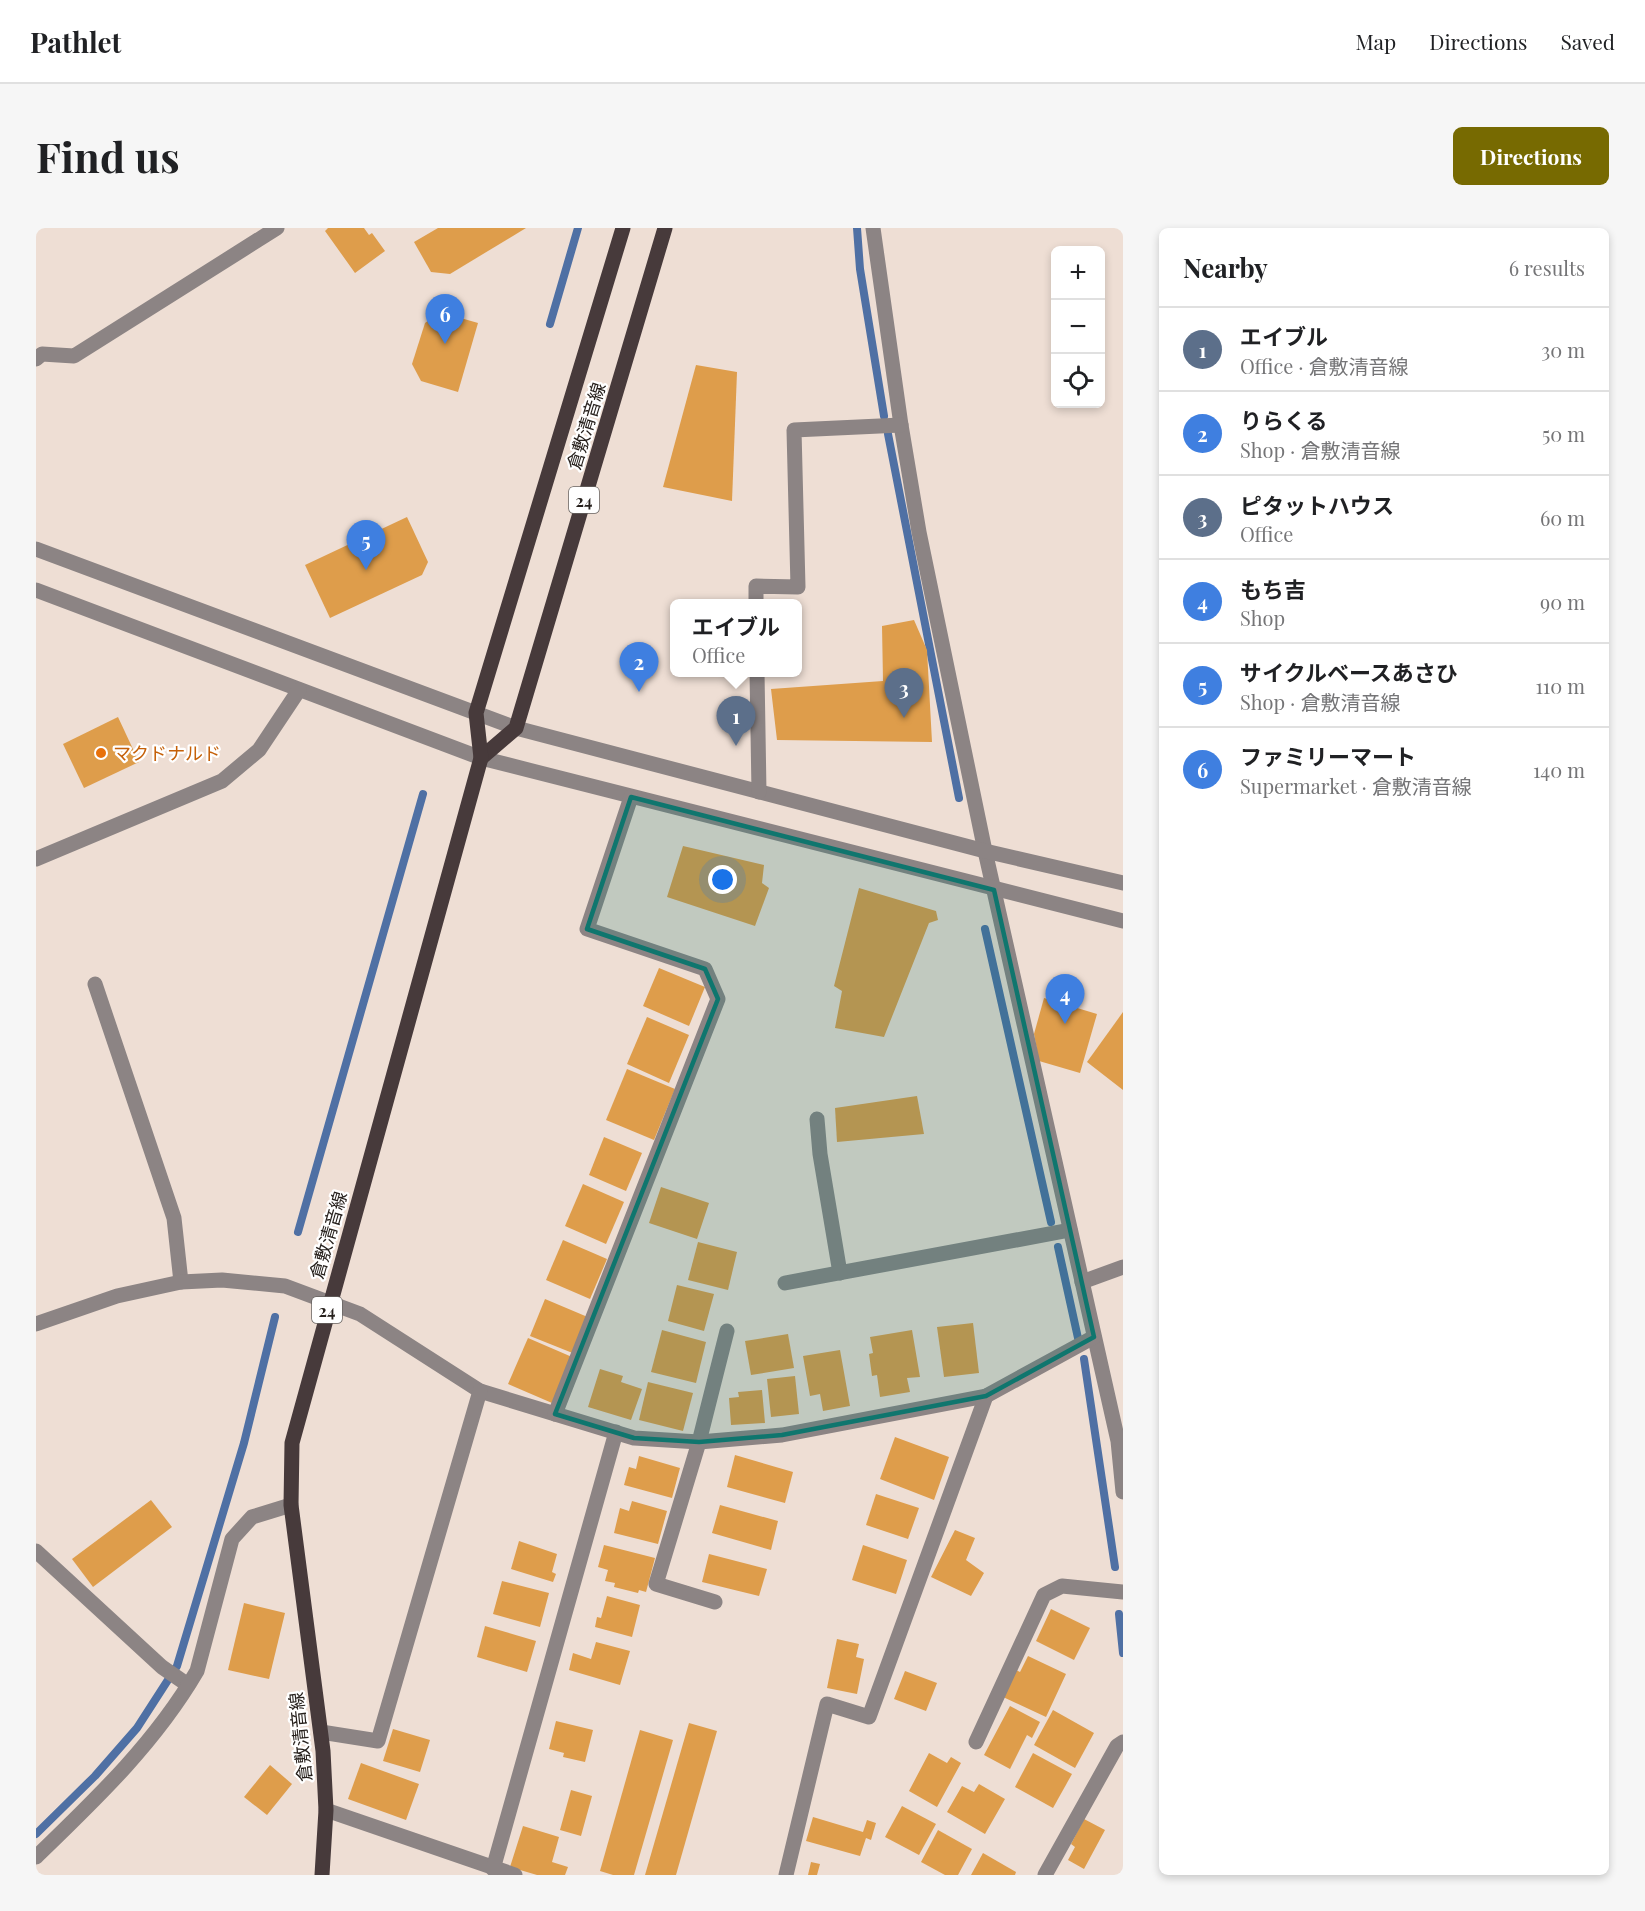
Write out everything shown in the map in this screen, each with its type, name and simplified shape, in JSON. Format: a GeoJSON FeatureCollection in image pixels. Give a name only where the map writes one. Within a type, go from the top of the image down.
{"type":"FeatureCollection","features":[{"type":"Feature","properties":{"kind":"main road","name":"倉敷清音線"},"geometry":{"type":"LineString","coordinates":[[322,1875],[326,1810],[321,1732],[291,1505],[292,1443],[481,759],[477,713],[623,228]]}},
{"type":"Feature","properties":{"kind":"main road","name":"倉敷清音線"},"geometry":{"type":"LineString","coordinates":[[516,728],[665,228]]}},
{"type":"Feature","properties":{"kind":"main road"},"geometry":{"type":"LineString","coordinates":[[481,759],[516,728]]}},
{"type":"Feature","properties":{"kind":"street"},"geometry":{"type":"LineString","coordinates":[[36,359],[42,354],[74,356],[277,228]]}},
{"type":"Feature","properties":{"kind":"street"},"geometry":{"type":"LineString","coordinates":[[873,228],[919,532],[985,851],[1094,1337],[1121,1441],[1123,1492]]}},
{"type":"Feature","properties":{"kind":"street"},"geometry":{"type":"LineString","coordinates":[[756,599],[756,586],[798,586],[794,430],[901,425]]}},
{"type":"Feature","properties":{"kind":"street"},"geometry":{"type":"LineString","coordinates":[[36,549],[516,728],[985,851],[1123,883]]}},
{"type":"Feature","properties":{"kind":"street"},"geometry":{"type":"LineString","coordinates":[[36,590],[481,759],[1123,921]]}},
{"type":"Feature","properties":{"kind":"street"},"geometry":{"type":"LineString","coordinates":[[757,677],[759,792]]}},
{"type":"Feature","properties":{"kind":"street"},"geometry":{"type":"LineString","coordinates":[[36,859],[222,781],[259,750],[299,690]]}},
{"type":"Feature","properties":{"kind":"street"},"geometry":{"type":"LineString","coordinates":[[555,1414],[718,999],[705,969],[587,929],[632,797]]}},
{"type":"Feature","properties":{"kind":"street"},"geometry":{"type":"LineString","coordinates":[[94,984],[174,1218],[181,1282]]}},
{"type":"Feature","properties":{"kind":"street"},"geometry":{"type":"LineString","coordinates":[[817,1119],[820,1154],[840,1273]]}},
{"type":"Feature","properties":{"kind":"street"},"geometry":{"type":"LineString","coordinates":[[785,1283],[1070,1230]]}},
{"type":"Feature","properties":{"kind":"street"},"geometry":{"type":"LineString","coordinates":[[1082,1282],[1123,1267]]}},
{"type":"Feature","properties":{"kind":"street"},"geometry":{"type":"LineString","coordinates":[[36,1324],[117,1296],[181,1282],[222,1280],[285,1286],[360,1314],[480,1390],[634,1438],[699,1442],[782,1435],[986,1396],[1094,1337]]}},
{"type":"Feature","properties":{"kind":"street"},"geometry":{"type":"LineString","coordinates":[[716,1602],[656,1584],[699,1442],[727,1331]]}},
{"type":"Feature","properties":{"kind":"street"},"geometry":{"type":"LineString","coordinates":[[321,1732],[378,1741],[480,1390]]}},
{"type":"Feature","properties":{"kind":"street"},"geometry":{"type":"LineString","coordinates":[[786,1875],[827,1704],[869,1717],[986,1396]]}},
{"type":"Feature","properties":{"kind":"street"},"geometry":{"type":"LineString","coordinates":[[493,1869],[616,1432]]}},
{"type":"Feature","properties":{"kind":"street"},"geometry":{"type":"LineString","coordinates":[[36,1857],[107,1789],[143,1749],[177,1678],[197,1671],[232,1539],[252,1517],[291,1505]]}},
{"type":"Feature","properties":{"kind":"street"},"geometry":{"type":"LineString","coordinates":[[36,1551],[177,1678]]}},
{"type":"Feature","properties":{"kind":"street"},"geometry":{"type":"LineString","coordinates":[[976,1742],[1044,1595],[1062,1586],[1123,1592]]}},
{"type":"Feature","properties":{"kind":"street"},"geometry":{"type":"LineString","coordinates":[[1044,1875],[1117,1746],[1123,1742]]}},
{"type":"Feature","properties":{"kind":"street"},"geometry":{"type":"LineString","coordinates":[[326,1810],[514,1875]]}},
{"type":"Feature","properties":{"kind":"highlighted area"},"geometry":{"type":"Polygon","coordinates":[[[631,797],[994,890],[1094,1337],[986,1396],[782,1435],[699,1442],[634,1438],[555,1414],[718,999],[705,969],[587,929],[631,797]]]}},
{"type":"Feature","properties":{"kind":"building"},"geometry":{"type":"Polygon","coordinates":[[[328,228],[364,228],[369,235],[372,233],[385,251],[355,273],[325,231],[328,228]]]}},
{"type":"Feature","properties":{"kind":"building"},"geometry":{"type":"Polygon","coordinates":[[[438,228],[526,228],[450,274],[431,272],[414,242],[438,228]]]}},
{"type":"Feature","properties":{"kind":"building"},"geometry":{"type":"Polygon","coordinates":[[[440,312],[478,323],[458,392],[421,381],[412,364],[425,323],[440,312]]]}},
{"type":"Feature","properties":{"kind":"building"},"geometry":{"type":"Polygon","coordinates":[[[696,365],[737,372],[732,501],[663,487],[696,365]]]}},
{"type":"Feature","properties":{"kind":"building"},"geometry":{"type":"Polygon","coordinates":[[[407,517],[428,562],[422,575],[330,618],[305,565],[407,517]]]}},
{"type":"Feature","properties":{"kind":"building"},"geometry":{"type":"Polygon","coordinates":[[[914,620],[927,650],[932,742],[777,740],[771,689],[883,681],[882,626],[914,620]]]}},
{"type":"Feature","properties":{"kind":"building","name":"マクドナルド"},"geometry":{"type":"Polygon","coordinates":[[[118,717],[139,762],[84,788],[63,744],[118,717]]]}},
{"type":"Feature","properties":{"kind":"building"},"geometry":{"type":"Polygon","coordinates":[[[683,846],[764,865],[762,883],[769,888],[755,926],[667,897],[683,846]]]}},
{"type":"Feature","properties":{"kind":"building"},"geometry":{"type":"Polygon","coordinates":[[[859,888],[936,911],[938,920],[929,923],[884,1037],[835,1028],[842,991],[834,986],[859,888]]]}},
{"type":"Feature","properties":{"kind":"building"},"geometry":{"type":"Polygon","coordinates":[[[659,968],[705,987],[689,1026],[643,1006],[659,968]]]}},
{"type":"Feature","properties":{"kind":"building"},"geometry":{"type":"Polygon","coordinates":[[[1044,998],[1097,1014],[1080,1073],[1039,1061],[1034,1034],[1044,998]]]}},
{"type":"Feature","properties":{"kind":"building"},"geometry":{"type":"Polygon","coordinates":[[[1123,1012],[1123,1090],[1087,1062],[1123,1012]]]}},
{"type":"Feature","properties":{"kind":"building"},"geometry":{"type":"Polygon","coordinates":[[[647,1017],[689,1035],[669,1083],[627,1064],[647,1017]]]}},
{"type":"Feature","properties":{"kind":"building"},"geometry":{"type":"Polygon","coordinates":[[[627,1069],[675,1089],[654,1140],[606,1120],[627,1069]]]}},
{"type":"Feature","properties":{"kind":"building"},"geometry":{"type":"Polygon","coordinates":[[[917,1096],[924,1134],[837,1142],[835,1108],[917,1096]]]}},
{"type":"Feature","properties":{"kind":"building"},"geometry":{"type":"Polygon","coordinates":[[[604,1137],[642,1153],[626,1191],[589,1175],[604,1137]]]}},
{"type":"Feature","properties":{"kind":"building"},"geometry":{"type":"Polygon","coordinates":[[[583,1184],[624,1202],[606,1244],[565,1226],[583,1184]]]}},
{"type":"Feature","properties":{"kind":"building"},"geometry":{"type":"Polygon","coordinates":[[[661,1187],[709,1203],[697,1239],[649,1223],[661,1187]]]}},
{"type":"Feature","properties":{"kind":"building"},"geometry":{"type":"Polygon","coordinates":[[[563,1240],[607,1259],[590,1299],[546,1280],[563,1240]]]}},
{"type":"Feature","properties":{"kind":"building"},"geometry":{"type":"Polygon","coordinates":[[[698,1242],[737,1252],[728,1290],[688,1280],[698,1242]]]}},
{"type":"Feature","properties":{"kind":"building"},"geometry":{"type":"Polygon","coordinates":[[[677,1285],[714,1294],[704,1331],[668,1321],[677,1285]]]}},
{"type":"Feature","properties":{"kind":"building"},"geometry":{"type":"Polygon","coordinates":[[[545,1299],[590,1318],[575,1354],[530,1336],[545,1299]]]}},
{"type":"Feature","properties":{"kind":"building"},"geometry":{"type":"Polygon","coordinates":[[[973,1323],[979,1373],[944,1377],[937,1327],[973,1323]]]}},
{"type":"Feature","properties":{"kind":"building"},"geometry":{"type":"Polygon","coordinates":[[[662,1330],[706,1342],[696,1383],[651,1372],[662,1330]]]}},
{"type":"Feature","properties":{"kind":"building"},"geometry":{"type":"Polygon","coordinates":[[[912,1330],[920,1377],[907,1378],[910,1392],[880,1397],[877,1375],[872,1376],[869,1354],[873,1353],[870,1337],[912,1330]]]}},
{"type":"Feature","properties":{"kind":"building"},"geometry":{"type":"Polygon","coordinates":[[[788,1334],[794,1368],[751,1375],[745,1341],[788,1334]]]}},
{"type":"Feature","properties":{"kind":"building"},"geometry":{"type":"Polygon","coordinates":[[[528,1338],[572,1357],[552,1403],[508,1384],[528,1338]]]}},
{"type":"Feature","properties":{"kind":"building"},"geometry":{"type":"Polygon","coordinates":[[[840,1350],[850,1406],[823,1411],[820,1394],[810,1396],[803,1356],[840,1350]]]}},
{"type":"Feature","properties":{"kind":"building"},"geometry":{"type":"Polygon","coordinates":[[[600,1369],[623,1376],[621,1382],[642,1389],[631,1420],[588,1407],[600,1369]]]}},
{"type":"Feature","properties":{"kind":"building"},"geometry":{"type":"Polygon","coordinates":[[[795,1376],[799,1414],[771,1417],[767,1379],[795,1376]]]}},
{"type":"Feature","properties":{"kind":"building"},"geometry":{"type":"Polygon","coordinates":[[[648,1382],[693,1393],[683,1431],[639,1420],[648,1382]]]}},
{"type":"Feature","properties":{"kind":"building"},"geometry":{"type":"Polygon","coordinates":[[[762,1390],[765,1423],[731,1425],[729,1398],[739,1397],[738,1392],[762,1390]]]}},
{"type":"Feature","properties":{"kind":"building"},"geometry":{"type":"Polygon","coordinates":[[[895,1437],[949,1457],[934,1500],[880,1479],[895,1437]]]}},
{"type":"Feature","properties":{"kind":"building"},"geometry":{"type":"Polygon","coordinates":[[[735,1455],[793,1472],[785,1503],[727,1487],[735,1455]]]}},
{"type":"Feature","properties":{"kind":"building"},"geometry":{"type":"Polygon","coordinates":[[[639,1456],[680,1468],[672,1498],[624,1485],[629,1467],[636,1469],[639,1456]]]}},
{"type":"Feature","properties":{"kind":"building"},"geometry":{"type":"Polygon","coordinates":[[[876,1494],[919,1508],[908,1539],[866,1525],[876,1494]]]}},
{"type":"Feature","properties":{"kind":"building"},"geometry":{"type":"Polygon","coordinates":[[[151,1500],[172,1527],[93,1587],[72,1559],[151,1500]]]}},
{"type":"Feature","properties":{"kind":"building"},"geometry":{"type":"Polygon","coordinates":[[[632,1501],[667,1511],[658,1544],[614,1533],[620,1508],[629,1511],[632,1501]]]}},
{"type":"Feature","properties":{"kind":"building"},"geometry":{"type":"Polygon","coordinates":[[[720,1505],[778,1521],[771,1550],[712,1533],[720,1505]]]}},
{"type":"Feature","properties":{"kind":"building"},"geometry":{"type":"Polygon","coordinates":[[[955,1530],[975,1538],[966,1560],[984,1573],[971,1596],[931,1577],[955,1530]]]}},
{"type":"Feature","properties":{"kind":"building"},"geometry":{"type":"Polygon","coordinates":[[[519,1541],[557,1554],[552,1572],[556,1574],[553,1582],[511,1569],[519,1541]]]}},
{"type":"Feature","properties":{"kind":"building"},"geometry":{"type":"Polygon","coordinates":[[[604,1545],[655,1558],[646,1592],[639,1590],[638,1593],[614,1587],[615,1583],[605,1581],[608,1570],[598,1567],[604,1545]]]}},
{"type":"Feature","properties":{"kind":"building"},"geometry":{"type":"Polygon","coordinates":[[[863,1545],[907,1560],[896,1594],[852,1580],[863,1545]]]}},
{"type":"Feature","properties":{"kind":"building"},"geometry":{"type":"Polygon","coordinates":[[[709,1554],[767,1569],[759,1596],[702,1582],[709,1554]]]}},
{"type":"Feature","properties":{"kind":"building"},"geometry":{"type":"Polygon","coordinates":[[[502,1581],[549,1593],[540,1627],[493,1614],[502,1581]]]}},
{"type":"Feature","properties":{"kind":"building"},"geometry":{"type":"Polygon","coordinates":[[[607,1596],[640,1605],[632,1637],[595,1627],[597,1617],[601,1618],[607,1596]]]}},
{"type":"Feature","properties":{"kind":"building"},"geometry":{"type":"Polygon","coordinates":[[[244,1603],[285,1613],[269,1679],[228,1670],[244,1603]]]}},
{"type":"Feature","properties":{"kind":"building"},"geometry":{"type":"Polygon","coordinates":[[[1051,1609],[1090,1628],[1074,1660],[1036,1641],[1051,1609]]]}},
{"type":"Feature","properties":{"kind":"building"},"geometry":{"type":"Polygon","coordinates":[[[485,1626],[536,1641],[527,1672],[477,1657],[485,1626]]]}},
{"type":"Feature","properties":{"kind":"building"},"geometry":{"type":"Polygon","coordinates":[[[837,1639],[859,1644],[856,1657],[864,1659],[857,1694],[827,1688],[837,1639]]]}},
{"type":"Feature","properties":{"kind":"building"},"geometry":{"type":"Polygon","coordinates":[[[596,1642],[630,1651],[620,1685],[569,1670],[573,1653],[591,1659],[596,1642]]]}},
{"type":"Feature","properties":{"kind":"building"},"geometry":{"type":"Polygon","coordinates":[[[1028,1656],[1066,1674],[1046,1717],[1003,1697],[1016,1670],[1020,1672],[1028,1656]]]}},
{"type":"Feature","properties":{"kind":"building"},"geometry":{"type":"Polygon","coordinates":[[[905,1671],[937,1683],[926,1711],[894,1699],[905,1671]]]}},
{"type":"Feature","properties":{"kind":"building"},"geometry":{"type":"Polygon","coordinates":[[[1010,1706],[1040,1722],[1032,1738],[1027,1735],[1010,1769],[984,1755],[1010,1706]]]}},
{"type":"Feature","properties":{"kind":"building"},"geometry":{"type":"Polygon","coordinates":[[[1053,1710],[1094,1733],[1075,1768],[1034,1745],[1053,1710]]]}},
{"type":"Feature","properties":{"kind":"building"},"geometry":{"type":"Polygon","coordinates":[[[556,1721],[593,1730],[585,1762],[563,1757],[564,1753],[549,1749],[556,1721]]]}},
{"type":"Feature","properties":{"kind":"building"},"geometry":{"type":"Polygon","coordinates":[[[689,1723],[717,1731],[676,1875],[645,1875],[689,1723]]]}},
{"type":"Feature","properties":{"kind":"building"},"geometry":{"type":"Polygon","coordinates":[[[393,1729],[430,1740],[420,1772],[383,1761],[393,1729]]]}},
{"type":"Feature","properties":{"kind":"building"},"geometry":{"type":"Polygon","coordinates":[[[640,1730],[673,1740],[634,1875],[613,1875],[600,1871],[640,1730]]]}},
{"type":"Feature","properties":{"kind":"building"},"geometry":{"type":"Polygon","coordinates":[[[929,1753],[947,1763],[951,1757],[961,1763],[937,1807],[909,1791],[929,1753]]]}},
{"type":"Feature","properties":{"kind":"building"},"geometry":{"type":"Polygon","coordinates":[[[1033,1753],[1072,1774],[1053,1808],[1015,1787],[1033,1753]]]}},
{"type":"Feature","properties":{"kind":"building"},"geometry":{"type":"Polygon","coordinates":[[[361,1763],[419,1784],[406,1820],[348,1799],[361,1763]]]}},
{"type":"Feature","properties":{"kind":"building"},"geometry":{"type":"Polygon","coordinates":[[[270,1765],[292,1784],[267,1815],[244,1797],[270,1765]]]}},
{"type":"Feature","properties":{"kind":"building"},"geometry":{"type":"Polygon","coordinates":[[[979,1784],[1005,1799],[985,1834],[947,1812],[962,1786],[974,1792],[979,1784]]]}},
{"type":"Feature","properties":{"kind":"building"},"geometry":{"type":"Polygon","coordinates":[[[571,1790],[592,1796],[581,1836],[560,1830],[571,1790]]]}},
{"type":"Feature","properties":{"kind":"building"},"geometry":{"type":"Polygon","coordinates":[[[902,1806],[936,1824],[919,1855],[885,1837],[902,1806]]]}},
{"type":"Feature","properties":{"kind":"building"},"geometry":{"type":"Polygon","coordinates":[[[813,1817],[863,1832],[867,1820],[876,1823],[871,1840],[866,1838],[860,1856],[806,1841],[813,1817]]]}},
{"type":"Feature","properties":{"kind":"building"},"geometry":{"type":"Polygon","coordinates":[[[1084,1819],[1105,1830],[1084,1869],[1068,1860],[1075,1847],[1071,1844],[1084,1819]]]}},
{"type":"Feature","properties":{"kind":"building"},"geometry":{"type":"Polygon","coordinates":[[[523,1826],[559,1837],[552,1862],[568,1867],[565,1875],[537,1875],[510,1867],[523,1826]]]}},
{"type":"Feature","properties":{"kind":"building"},"geometry":{"type":"Polygon","coordinates":[[[938,1830],[972,1849],[958,1875],[945,1875],[921,1862],[938,1830]]]}},
{"type":"Feature","properties":{"kind":"building"},"geometry":{"type":"Polygon","coordinates":[[[983,1853],[1016,1872],[1015,1875],[971,1875],[983,1853]]]}},
{"type":"Feature","properties":{"kind":"building"},"geometry":{"type":"Polygon","coordinates":[[[811,1862],[820,1864],[817,1875],[808,1875],[811,1862]]]}},
{"type":"Feature","properties":{"kind":"waterway"},"geometry":{"type":"LineString","coordinates":[[550,324],[578,228]]}},
{"type":"Feature","properties":{"kind":"waterway"},"geometry":{"type":"LineString","coordinates":[[857,228],[860,269],[884,416]]}},
{"type":"Feature","properties":{"kind":"waterway"},"geometry":{"type":"LineString","coordinates":[[888,434],[959,798]]}},
{"type":"Feature","properties":{"kind":"waterway"},"geometry":{"type":"LineString","coordinates":[[298,1232],[423,794]]}},
{"type":"Feature","properties":{"kind":"waterway"},"geometry":{"type":"LineString","coordinates":[[985,929],[1051,1222]]}},
{"type":"Feature","properties":{"kind":"waterway"},"geometry":{"type":"LineString","coordinates":[[1058,1247],[1078,1338]]}},
{"type":"Feature","properties":{"kind":"waterway"},"geometry":{"type":"LineString","coordinates":[[36,1834],[95,1776],[137,1728],[177,1666],[244,1443],[275,1317]]}},
{"type":"Feature","properties":{"kind":"waterway"},"geometry":{"type":"LineString","coordinates":[[1084,1359],[1115,1567]]}},
{"type":"Feature","properties":{"kind":"waterway"},"geometry":{"type":"LineString","coordinates":[[1119,1614],[1123,1653]]}},
{"type":"Feature","properties":{"kind":"place","name":"ファミリーマート"},"geometry":{"type":"Point","coordinates":[445,344]}},
{"type":"Feature","properties":{"kind":"place","name":"サイクルベースあさひ"},"geometry":{"type":"Point","coordinates":[366,570]}},
{"type":"Feature","properties":{"kind":"place","name":"りらくる"},"geometry":{"type":"Point","coordinates":[639,692]}},
{"type":"Feature","properties":{"kind":"place","name":"ピタットハウス"},"geometry":{"type":"Point","coordinates":[904,718]}},
{"type":"Feature","properties":{"kind":"place","name":"エイブル"},"geometry":{"type":"Point","coordinates":[736,746]}},
{"type":"Feature","properties":{"kind":"place","name":"マクドナルド"},"geometry":{"type":"Point","coordinates":[101,753]}},
{"type":"Feature","properties":{"kind":"place","name":"もち吉"},"geometry":{"type":"Point","coordinates":[1065,1024]}}]}
